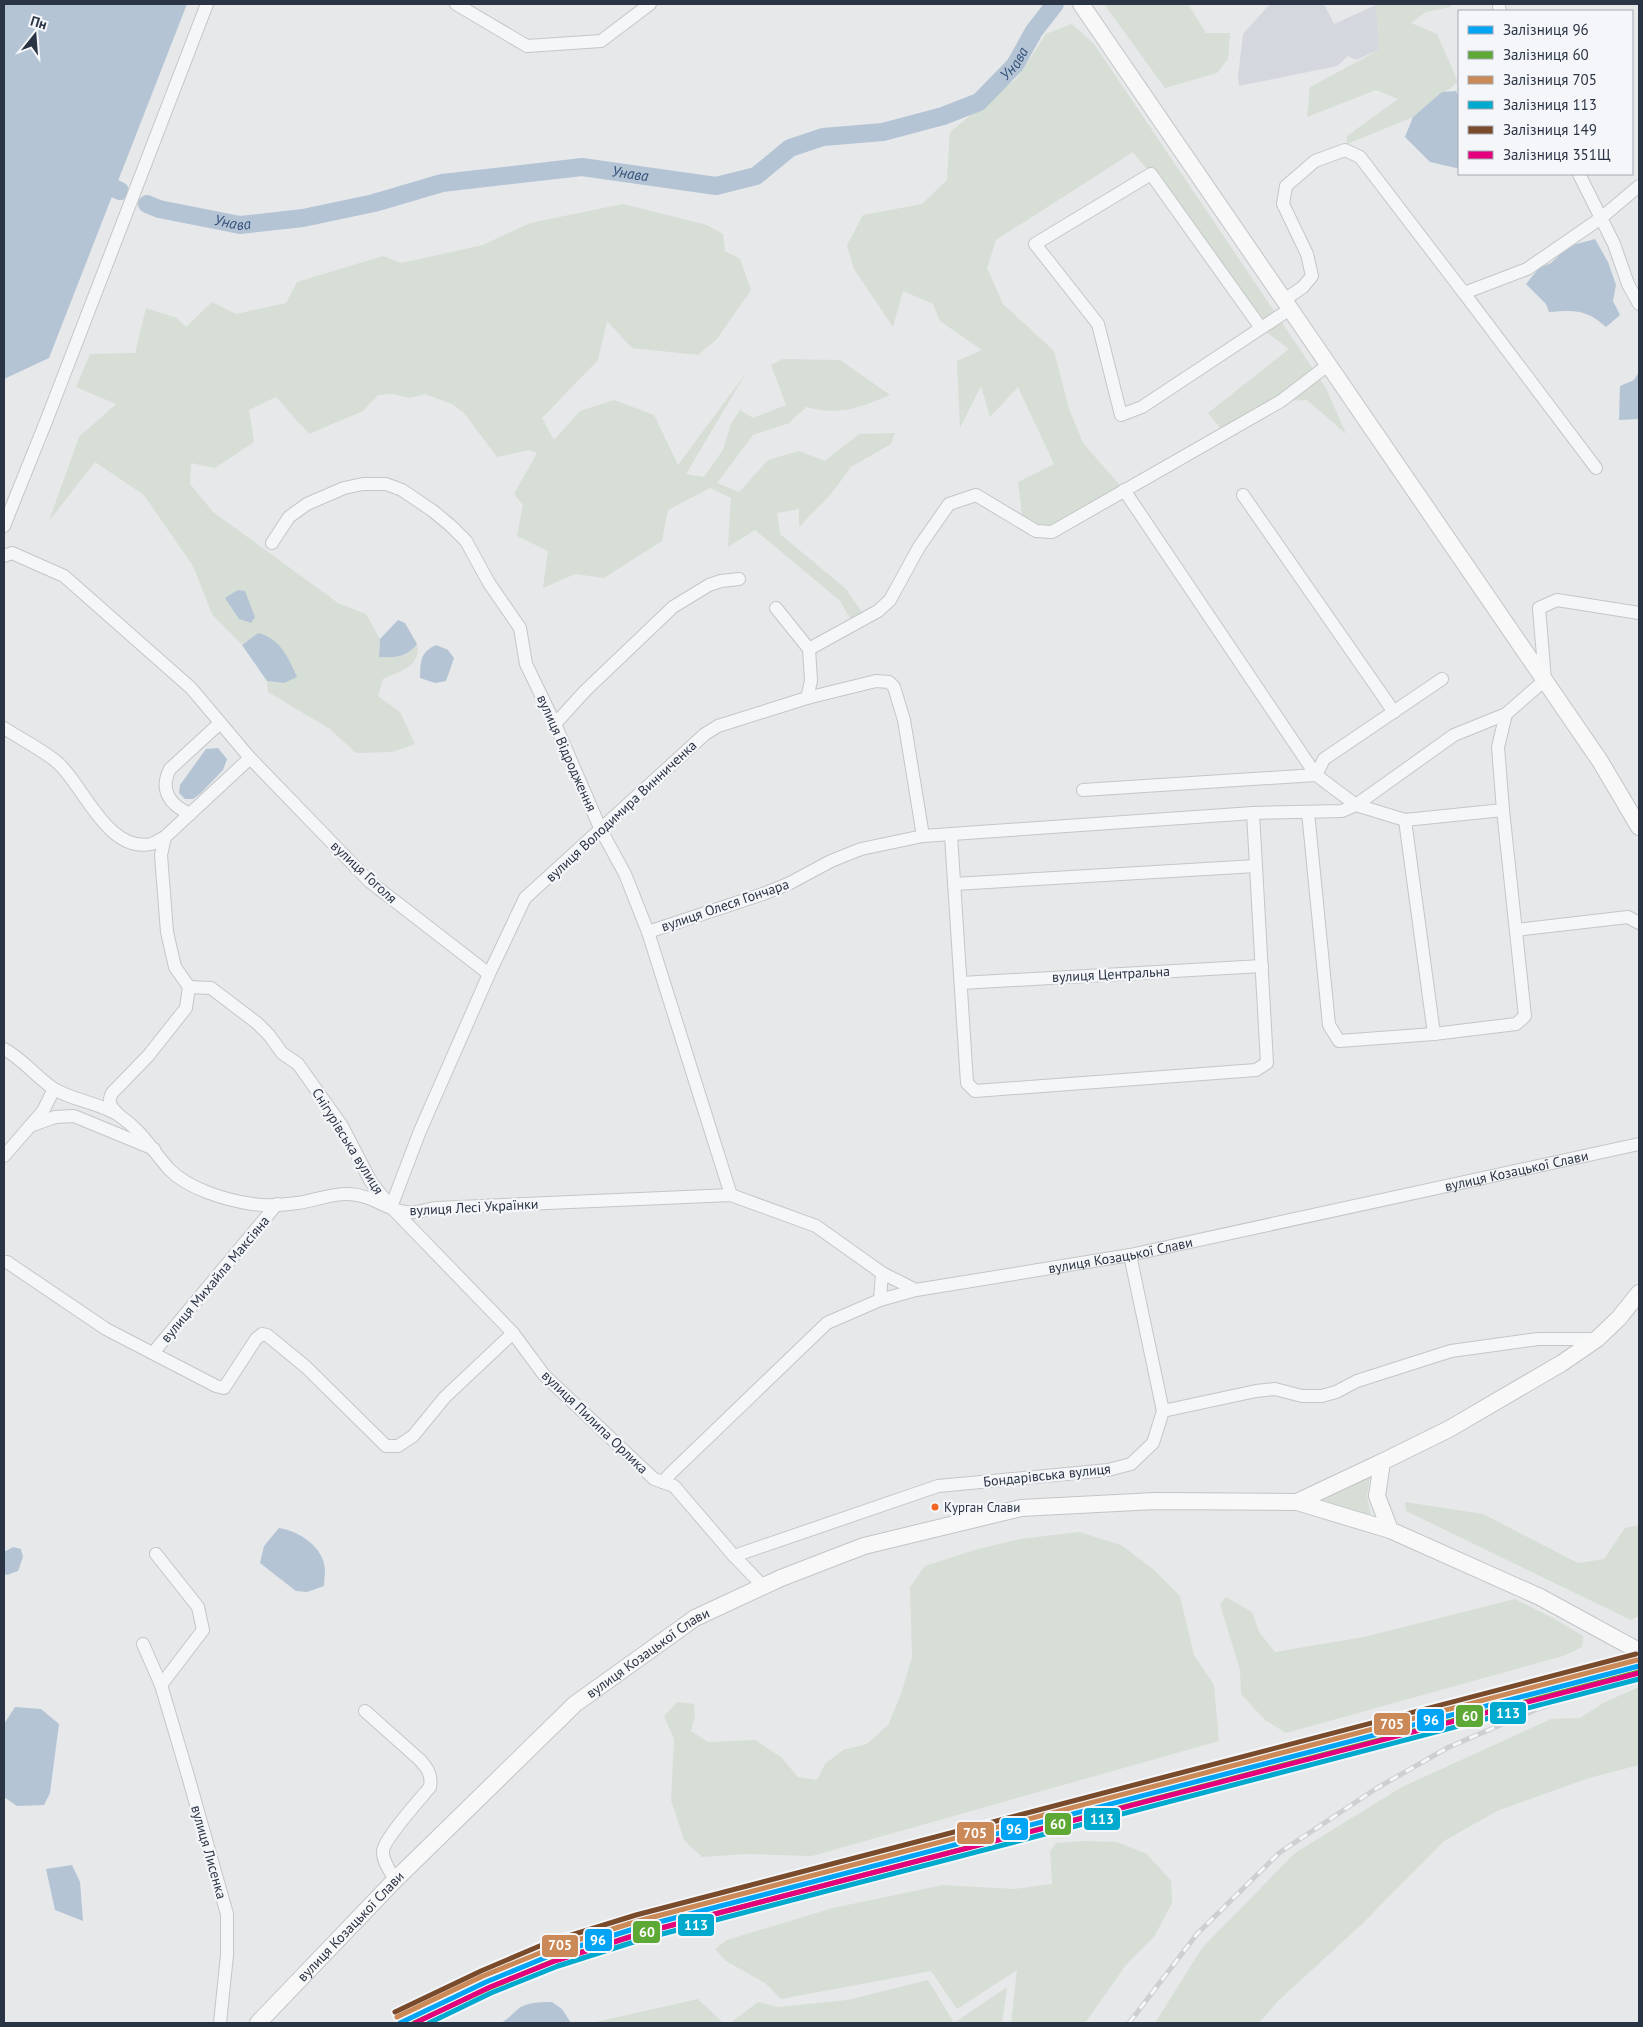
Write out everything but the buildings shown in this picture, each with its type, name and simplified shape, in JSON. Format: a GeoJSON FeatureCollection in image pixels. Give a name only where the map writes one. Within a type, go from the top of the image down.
{"type":"FeatureCollection","features":[{"type":"Feature","properties":{"kind":"main road"},"geometry":{"type":"LineString","coordinates":[[1081,4],[1600,761],[1639,827]]}},
{"type":"Feature","properties":{"kind":"main road"},"geometry":{"type":"LineString","coordinates":[[1297,1502],[1449,1429],[1562,1363],[1597,1339],[1619,1318],[1639,1293]]}},
{"type":"Feature","properties":{"kind":"main road"},"geometry":{"type":"LineString","coordinates":[[1382,1462],[1377,1496],[1390,1530]]}},
{"type":"Feature","properties":{"kind":"main road","name":"вулиця Козацької Слави"},"geometry":{"type":"LineString","coordinates":[[258,2023],[395,1880],[575,1704],[695,1618],[763,1586],[864,1546],[1021,1508],[1155,1501],[1297,1502]]}},
{"type":"Feature","properties":{"kind":"main road"},"geometry":{"type":"LineString","coordinates":[[1297,1502],[1390,1530],[1540,1597],[1639,1651]]}},
{"type":"Feature","properties":{"kind":"street"},"geometry":{"type":"LineString","coordinates":[[4,526],[42,433],[206,4]]}},
{"type":"Feature","properties":{"kind":"street"},"geometry":{"type":"LineString","coordinates":[[456,4],[527,46],[601,42],[650,4]]}},
{"type":"Feature","properties":{"kind":"street"},"geometry":{"type":"LineString","coordinates":[[1261,328],[1152,174],[1035,244],[1098,324],[1121,415],[1142,407],[1261,328],[1304,287],[1312,276],[1307,254],[1283,204],[1286,186],[1315,161],[1345,150],[1360,157],[1596,468]]}},
{"type":"Feature","properties":{"kind":"street"},"geometry":{"type":"LineString","coordinates":[[1580,175],[1614,244],[1628,284],[1639,304]]}},
{"type":"Feature","properties":{"kind":"street"},"geometry":{"type":"LineString","coordinates":[[1464,293],[1527,269],[1601,218],[1639,186]]}},
{"type":"Feature","properties":{"kind":"street"},"geometry":{"type":"LineString","coordinates":[[809,649],[878,611],[890,600],[919,547],[949,504],[976,495],[1036,531],[1052,532],[1281,401],[1328,365]]}},
{"type":"Feature","properties":{"kind":"street","name":"вулиця Відродження"},"geometry":{"type":"LineString","coordinates":[[272,543],[289,517],[307,504],[344,488],[364,484],[386,484],[416,498],[451,526],[466,542],[489,583],[520,628],[526,664],[555,724],[601,830],[625,874],[648,932],[731,1195]]}},
{"type":"Feature","properties":{"kind":"street"},"geometry":{"type":"LineString","coordinates":[[1124,490],[1316,775],[1356,805],[1405,820],[1503,810]]}},
{"type":"Feature","properties":{"kind":"street"},"geometry":{"type":"LineString","coordinates":[[1244,495],[1394,712]]}},
{"type":"Feature","properties":{"kind":"street","name":"вулиця Гоголя"},"geometry":{"type":"LineString","coordinates":[[4,556],[12,553],[64,576],[191,688],[250,758],[369,881],[489,974]]}},
{"type":"Feature","properties":{"kind":"street"},"geometry":{"type":"LineString","coordinates":[[555,724],[585,691],[673,607],[709,585],[721,581],[739,579]]}},
{"type":"Feature","properties":{"kind":"street"},"geometry":{"type":"LineString","coordinates":[[1356,805],[1454,735],[1506,714],[1545,680],[1539,608],[1557,600],[1639,614]]}},
{"type":"Feature","properties":{"kind":"street"},"geometry":{"type":"LineString","coordinates":[[776,608],[809,649],[811,681],[807,698]]}},
{"type":"Feature","properties":{"kind":"street"},"geometry":{"type":"LineString","coordinates":[[1316,775],[1324,759],[1442,679]]}},
{"type":"Feature","properties":{"kind":"street","name":"вулиця Володимира Винниченка"},"geometry":{"type":"LineString","coordinates":[[391,1207],[420,1131],[489,974],[525,898],[695,742],[718,726],[807,698],[876,681],[889,682],[894,687],[904,720],[923,836]]}},
{"type":"Feature","properties":{"kind":"street"},"geometry":{"type":"LineString","coordinates":[[1308,812],[1329,1025],[1339,1041],[1434,1034],[1516,1024],[1525,1016],[1498,747],[1506,714]]}},
{"type":"Feature","properties":{"kind":"street"},"geometry":{"type":"LineString","coordinates":[[190,814],[177,808],[170,798],[165,789],[165,778],[170,769],[220,723]]}},
{"type":"Feature","properties":{"kind":"street"},"geometry":{"type":"LineString","coordinates":[[4,728],[59,764],[105,824],[122,838],[136,844],[151,844],[164,837],[250,758]]}},
{"type":"Feature","properties":{"kind":"street"},"geometry":{"type":"LineString","coordinates":[[1083,790],[1316,775]]}},
{"type":"Feature","properties":{"kind":"street","name":"вулиця Олеся Гончара"},"geometry":{"type":"LineString","coordinates":[[648,932],[763,894],[790,883],[831,861],[861,849],[923,836],[1253,813],[1342,811],[1356,805]]}},
{"type":"Feature","properties":{"kind":"street"},"geometry":{"type":"LineString","coordinates":[[948,835],[954,884],[967,1083],[975,1091],[1256,1070],[1267,1063],[1253,813]]}},
{"type":"Feature","properties":{"kind":"street"},"geometry":{"type":"LineString","coordinates":[[1405,820],[1434,1034]]}},
{"type":"Feature","properties":{"kind":"street"},"geometry":{"type":"LineString","coordinates":[[119,1116],[109,1105],[112,1093],[148,1056],[186,1008],[190,986],[175,967],[167,932],[161,855],[164,837]]}},
{"type":"Feature","properties":{"kind":"street"},"geometry":{"type":"LineString","coordinates":[[954,884],[1256,866]]}},
{"type":"Feature","properties":{"kind":"street"},"geometry":{"type":"LineString","coordinates":[[1516,930],[1628,917],[1639,923]]}},
{"type":"Feature","properties":{"kind":"street","name":"вулиця Центральна"},"geometry":{"type":"LineString","coordinates":[[961,983],[1262,966]]}},
{"type":"Feature","properties":{"kind":"street","name":"Снігурівська вулиця"},"geometry":{"type":"LineString","coordinates":[[190,986],[211,988],[257,1023],[269,1035],[282,1053],[298,1064],[342,1126],[371,1182],[391,1207]]}},
{"type":"Feature","properties":{"kind":"street","name":"вулиця Лесі Українки"},"geometry":{"type":"LineString","coordinates":[[4,1049],[17,1056],[54,1089],[119,1116],[145,1137],[170,1170],[202,1190],[222,1198],[254,1204],[277,1204],[298,1203],[322,1196],[348,1194],[367,1196],[407,1213],[436,1208],[731,1195],[816,1226],[882,1273],[916,1290]]}},
{"type":"Feature","properties":{"kind":"street"},"geometry":{"type":"LineString","coordinates":[[4,1156],[43,1111],[54,1089]]}},
{"type":"Feature","properties":{"kind":"street"},"geometry":{"type":"LineString","coordinates":[[30,1126],[55,1117],[74,1116],[155,1150]]}},
{"type":"Feature","properties":{"kind":"street","name":"вулиця Козацької Слави"},"geometry":{"type":"LineString","coordinates":[[663,1482],[670,1473],[827,1323],[880,1300],[916,1290],[1130,1255],[1639,1144]]}},
{"type":"Feature","properties":{"kind":"street","name":"вулиця Михайла Максіяна"},"geometry":{"type":"LineString","coordinates":[[153,1353],[277,1204]]}},
{"type":"Feature","properties":{"kind":"street","name":"вулиця Пилипа Орлика"},"geometry":{"type":"LineString","coordinates":[[391,1207],[513,1333],[544,1375],[654,1480],[674,1486],[734,1556],[763,1586]]}},
{"type":"Feature","properties":{"kind":"street"},"geometry":{"type":"LineString","coordinates":[[1130,1255],[1163,1412],[1256,1391],[1275,1389],[1302,1396],[1322,1396],[1336,1392],[1357,1381],[1452,1351],[1538,1339],[1597,1339]]}},
{"type":"Feature","properties":{"kind":"street","name":"вулиця Михайла Максіяна"},"geometry":{"type":"LineString","coordinates":[[7,1262],[106,1329],[216,1386],[224,1388],[256,1338],[262,1334],[267,1335],[306,1367],[386,1446],[398,1446],[413,1436],[445,1397],[513,1333]]}},
{"type":"Feature","properties":{"kind":"street"},"geometry":{"type":"LineString","coordinates":[[880,1300],[882,1273]]}},
{"type":"Feature","properties":{"kind":"street","name":"Бондарівська вулиця"},"geometry":{"type":"LineString","coordinates":[[734,1556],[938,1486],[1108,1470],[1131,1464],[1154,1443],[1163,1412]]}},
{"type":"Feature","properties":{"kind":"street"},"geometry":{"type":"LineString","coordinates":[[156,1554],[198,1607],[202,1630],[161,1685]]}},
{"type":"Feature","properties":{"kind":"street","name":"вулиця Лисенка"},"geometry":{"type":"LineString","coordinates":[[144,1644],[161,1685],[227,1914],[227,1954],[220,2023]]}},
{"type":"Feature","properties":{"kind":"street"},"geometry":{"type":"LineString","coordinates":[[365,1711],[420,1760],[432,1778],[430,1787],[386,1841],[382,1853],[395,1880]]}},
{"type":"Feature","properties":{"kind":"shaded area"},"geometry":{"type":"Polygon","coordinates":[[[1104,4],[1188,4],[1206,33],[1230,33],[1228,59],[1217,73],[1165,88],[1104,4]]]}},
{"type":"Feature","properties":{"kind":"shaded area"},"geometry":{"type":"Polygon","coordinates":[[[1270,4],[1324,4],[1334,24],[1376,5],[1379,50],[1356,60],[1348,56],[1337,66],[1239,86],[1238,77],[1243,34],[1270,4]]]}},
{"type":"Feature","properties":{"kind":"shaded area"},"geometry":{"type":"Polygon","coordinates":[[[1373,4],[1453,4],[1450,7],[1426,12],[1411,23],[1437,34],[1458,82],[1413,117],[1347,144],[1347,136],[1398,99],[1376,90],[1307,117],[1310,87],[1379,50],[1376,5],[1373,4]]]}},
{"type":"Feature","properties":{"kind":"shaded area"},"geometry":{"type":"Polygon","coordinates":[[[1072,24],[1094,44],[1326,388],[1346,434],[1307,400],[1281,401],[1224,433],[1208,413],[1289,349],[1261,328],[1151,174],[1133,152],[996,240],[987,268],[1003,304],[1054,351],[1069,409],[1083,443],[1124,490],[1052,532],[1023,522],[1018,482],[1054,464],[1018,387],[990,417],[981,386],[960,428],[957,361],[982,350],[940,321],[933,304],[903,291],[893,327],[854,269],[847,245],[863,215],[922,204],[947,180],[950,132],[1017,78],[1046,34],[1072,24]]]}},
{"type":"Feature","properties":{"kind":"shaded area"},"geometry":{"type":"Polygon","coordinates":[[[623,204],[707,225],[723,234],[725,251],[740,259],[751,290],[716,340],[698,355],[632,348],[607,321],[598,360],[542,418],[554,440],[580,411],[614,400],[654,415],[678,465],[746,373],[686,474],[704,477],[723,450],[731,424],[740,410],[753,418],[786,405],[771,365],[783,359],[840,360],[890,395],[859,407],[840,411],[818,410],[806,407],[789,423],[753,435],[717,483],[739,492],[768,460],[799,451],[825,461],[859,434],[895,433],[891,444],[851,467],[831,494],[799,527],[799,509],[777,513],[780,534],[846,589],[866,618],[854,625],[840,601],[755,530],[728,547],[731,498],[710,488],[668,510],[662,541],[604,578],[575,574],[543,588],[548,551],[517,536],[523,505],[514,494],[537,453],[529,450],[497,457],[464,413],[452,404],[425,394],[410,398],[393,394],[378,395],[363,411],[309,434],[276,397],[249,410],[254,442],[215,468],[191,463],[190,484],[213,512],[338,603],[366,614],[380,639],[379,657],[400,656],[409,652],[417,644],[418,652],[413,663],[402,671],[383,679],[378,696],[400,712],[415,744],[392,752],[356,753],[330,729],[268,692],[267,681],[284,683],[258,633],[242,645],[212,614],[193,566],[144,495],[95,462],[49,521],[79,437],[116,404],[76,387],[90,354],[135,353],[146,308],[177,318],[186,327],[212,302],[236,314],[286,303],[297,282],[383,256],[401,263],[483,245],[530,223],[623,204]]]}},
{"type":"Feature","properties":{"kind":"shaded area"},"geometry":{"type":"Polygon","coordinates":[[[1371,1472],[1367,1495],[1371,1515],[1316,1502],[1371,1472]]]}},
{"type":"Feature","properties":{"kind":"shaded area"},"geometry":{"type":"Polygon","coordinates":[[[1405,1502],[1483,1514],[1578,1563],[1604,1559],[1625,1528],[1639,1525],[1639,1616],[1631,1620],[1406,1511],[1405,1502]]]}},
{"type":"Feature","properties":{"kind":"shaded area"},"geometry":{"type":"Polygon","coordinates":[[[1079,1532],[1121,1545],[1153,1569],[1180,1596],[1194,1655],[1214,1685],[1219,1741],[812,1856],[746,1854],[702,1857],[684,1840],[671,1800],[674,1739],[664,1716],[677,1702],[694,1704],[695,1716],[691,1731],[708,1742],[755,1740],[781,1757],[798,1777],[817,1780],[825,1764],[843,1750],[867,1744],[888,1725],[901,1694],[912,1657],[910,1587],[925,1566],[978,1549],[1020,1539],[1079,1532]]]}},
{"type":"Feature","properties":{"kind":"shaded area"},"geometry":{"type":"Polygon","coordinates":[[[1226,1597],[1252,1612],[1259,1632],[1275,1652],[1364,1637],[1515,1599],[1583,1636],[1582,1647],[1563,1656],[1286,1733],[1265,1720],[1241,1694],[1240,1670],[1220,1604],[1226,1597]]]}},
{"type":"Feature","properties":{"kind":"shaded area"},"geometry":{"type":"Polygon","coordinates":[[[1639,1687],[1639,1765],[1589,1778],[1497,1811],[1444,1841],[1363,1923],[1277,2002],[1259,2023],[1155,2023],[1202,1948],[1295,1853],[1402,1787],[1551,1719],[1580,1718],[1605,1702],[1639,1687]]]}},
{"type":"Feature","properties":{"kind":"shaded area"},"geometry":{"type":"Polygon","coordinates":[[[1084,1841],[1117,1842],[1147,1854],[1171,1881],[1172,1903],[1154,1937],[1126,1965],[1085,2023],[1011,2023],[1017,1970],[957,2009],[931,1971],[781,1999],[765,1983],[726,1961],[715,1949],[727,1940],[833,1908],[943,1885],[1014,1889],[1052,1884],[1050,1851],[1056,1843],[1084,1841]]]}},
{"type":"Feature","properties":{"kind":"shaded area"},"geometry":{"type":"Polygon","coordinates":[[[928,1980],[954,2023],[730,2023],[758,2002],[778,2007],[848,2000],[928,1980]]]}},
{"type":"Feature","properties":{"kind":"shaded area"},"geometry":{"type":"Polygon","coordinates":[[[1007,1987],[1002,2023],[954,2023],[1007,1987]]]}},
{"type":"Feature","properties":{"kind":"shaded area"},"geometry":{"type":"Polygon","coordinates":[[[698,1999],[723,2023],[596,2023],[596,2022],[698,1999]]]}},
{"type":"Feature","properties":{"kind":"water"},"geometry":{"type":"Polygon","coordinates":[[[4,4],[187,4],[49,358],[4,379],[4,4]]]}},
{"type":"Feature","properties":{"kind":"water"},"geometry":{"type":"Polygon","coordinates":[[[1456,91],[1458,95],[1458,167],[1456,168],[1430,162],[1405,137],[1413,117],[1442,92],[1456,91]]]}},
{"type":"Feature","properties":{"kind":"water"},"geometry":{"type":"Polygon","coordinates":[[[1595,239],[1608,262],[1616,285],[1613,301],[1620,315],[1606,327],[1599,321],[1580,312],[1549,312],[1546,304],[1526,284],[1539,268],[1551,263],[1569,246],[1595,239]]]}},
{"type":"Feature","properties":{"kind":"water"},"geometry":{"type":"Polygon","coordinates":[[[1639,372],[1639,419],[1619,420],[1620,386],[1634,380],[1639,372]]]}},
{"type":"Feature","properties":{"kind":"water"},"geometry":{"type":"Polygon","coordinates":[[[238,590],[245,591],[255,617],[251,623],[239,619],[225,598],[238,590]]]}},
{"type":"Feature","properties":{"kind":"water"},"geometry":{"type":"Polygon","coordinates":[[[398,620],[405,623],[417,644],[409,652],[400,656],[379,657],[380,639],[398,620]]]}},
{"type":"Feature","properties":{"kind":"water"},"geometry":{"type":"Polygon","coordinates":[[[258,633],[278,644],[287,656],[297,677],[284,683],[267,681],[242,645],[258,633]]]}},
{"type":"Feature","properties":{"kind":"water"},"geometry":{"type":"Polygon","coordinates":[[[436,645],[448,650],[454,658],[446,681],[435,683],[420,678],[422,658],[426,651],[436,645]]]}},
{"type":"Feature","properties":{"kind":"water"},"geometry":{"type":"Polygon","coordinates":[[[218,748],[227,759],[223,770],[201,793],[193,799],[185,799],[179,793],[180,785],[206,749],[218,748]]]}},
{"type":"Feature","properties":{"kind":"water"},"geometry":{"type":"Polygon","coordinates":[[[279,1528],[302,1537],[315,1547],[324,1562],[324,1586],[307,1592],[296,1591],[260,1563],[264,1546],[279,1528]]]}},
{"type":"Feature","properties":{"kind":"water"},"geometry":{"type":"Polygon","coordinates":[[[13,1547],[21,1549],[23,1557],[18,1571],[7,1575],[4,1574],[4,1552],[13,1547]]]}},
{"type":"Feature","properties":{"kind":"water"},"geometry":{"type":"Polygon","coordinates":[[[15,1707],[41,1709],[59,1724],[50,1793],[44,1805],[17,1806],[4,1797],[4,1724],[15,1707]]]}},
{"type":"Feature","properties":{"kind":"water"},"geometry":{"type":"Polygon","coordinates":[[[72,1865],[80,1882],[83,1921],[55,1910],[46,1869],[72,1865]]]}},
{"type":"Feature","properties":{"kind":"water"},"geometry":{"type":"Polygon","coordinates":[[[552,2002],[562,2009],[571,2023],[501,2023],[524,2005],[552,2002]]]}},
{"type":"Feature","properties":{"kind":"waterway","name":"Унава"},"geometry":{"type":"LineString","coordinates":[[147,204],[159,209],[240,225],[303,218],[374,203],[442,183],[582,167],[716,186],[756,176],[790,148],[823,137],[883,132],[943,116],[979,102],[1015,65],[1034,31],[1055,4]]}},
{"type":"Feature","properties":{"kind":"waterway","name":"Унава"},"geometry":{"type":"LineString","coordinates":[[94,179],[120,191]]}},
{"type":"Feature","properties":{"kind":"railway"},"geometry":{"type":"LineString","coordinates":[[1129,2023],[1197,1934],[1279,1853],[1377,1788],[1449,1747],[1533,1711],[1632,1675]]}},
{"type":"Feature","properties":{"kind":"rail line","name":"149"},"geometry":{"type":"LineString","coordinates":[[395,2012],[481,1971],[549,1942],[636,1915],[1636,1654]]}},
{"type":"Feature","properties":{"kind":"rail line","name":"705"},"geometry":{"type":"LineString","coordinates":[[397,2017],[483,1976],[552,1948],[638,1921],[1637,1660]]}},
{"type":"Feature","properties":{"kind":"rail line","name":"96"},"geometry":{"type":"LineString","coordinates":[[400,2023],[486,1982],[554,1954],[640,1927],[1639,1666]]}},
{"type":"Feature","properties":{"kind":"rail line","name":"60"},"geometry":{"type":"LineString","coordinates":[[414,2023],[489,1988],[556,1960],[642,1933],[1639,1672]]}},
{"type":"Feature","properties":{"kind":"rail line","name":"351Щ"},"geometry":{"type":"LineString","coordinates":[[415,2023],[490,1987],[555,1961],[642,1933],[1639,1673]]}},
{"type":"Feature","properties":{"kind":"rail line","name":"113"},"geometry":{"type":"LineString","coordinates":[[429,2023],[491,1993],[558,1966],[643,1939],[1639,1679]]}},
{"type":"Feature","properties":{"kind":"place","name":"Курган Слави"},"geometry":{"type":"Point","coordinates":[935,1507]}}]}
